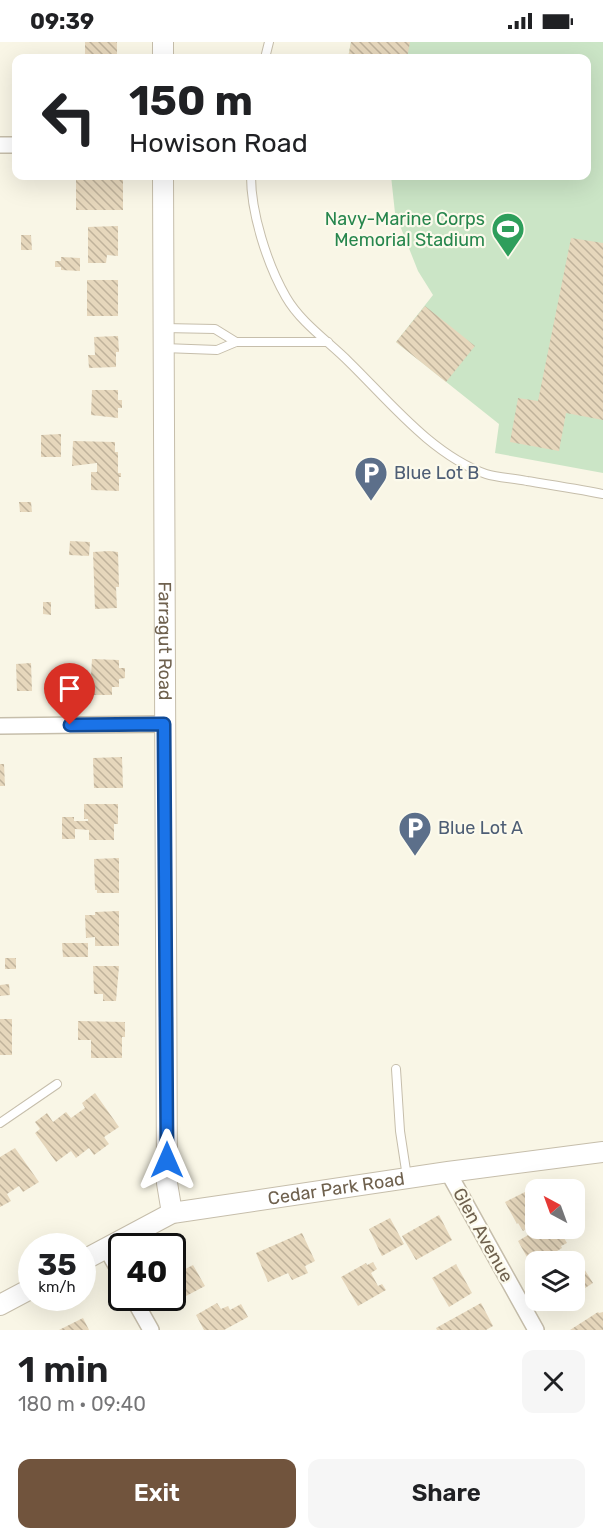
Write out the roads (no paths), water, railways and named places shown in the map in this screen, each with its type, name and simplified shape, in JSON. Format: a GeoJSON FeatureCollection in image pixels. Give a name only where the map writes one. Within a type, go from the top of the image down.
{"type":"FeatureCollection","features":[{"type":"Feature","properties":{"kind":"street","name":"Farragut Road"},"geometry":{"type":"LineString","coordinates":[[163,180],[167,1183],[172,1213]]}},
{"type":"Feature","properties":{"kind":"street"},"geometry":{"type":"LineString","coordinates":[[0,726],[164,724]]}},
{"type":"Feature","properties":{"kind":"street","name":"Cedar Park Road"},"geometry":{"type":"LineString","coordinates":[[96,1253],[172,1213],[448,1172],[603,1152]]}},
{"type":"Feature","properties":{"kind":"street","name":"Glen Avenue"},"geometry":{"type":"LineString","coordinates":[[448,1172],[536,1330]]}},
{"type":"Feature","properties":{"kind":"street"},"geometry":{"type":"LineString","coordinates":[[106,1248],[108,1252]]}},
{"type":"Feature","properties":{"kind":"street"},"geometry":{"type":"LineString","coordinates":[[0,1305],[18,1295]]}},
{"type":"Feature","properties":{"kind":"street"},"geometry":{"type":"LineString","coordinates":[[140,1311],[151,1330]]}},
{"type":"Feature","properties":{"kind":"lane"},"geometry":{"type":"LineString","coordinates":[[251,180],[251,190],[262,237],[286,298],[301,318],[350,363],[387,402],[460,461],[487,474],[603,494]]}},
{"type":"Feature","properties":{"kind":"lane"},"geometry":{"type":"LineString","coordinates":[[164,328],[215,329],[236,342]]}},
{"type":"Feature","properties":{"kind":"lane"},"geometry":{"type":"LineString","coordinates":[[164,348],[217,350],[236,342],[328,342]]}},
{"type":"Feature","properties":{"kind":"lane"},"geometry":{"type":"LineString","coordinates":[[396,1069],[400,1131],[407,1178]]}},
{"type":"Feature","properties":{"kind":"lane"},"geometry":{"type":"LineString","coordinates":[[0,1123],[57,1084]]}},
{"type":"Feature","properties":{"kind":"place","name":"Navy-Marine Corps Memorial Stadium"},"geometry":{"type":"Point","coordinates":[508,258]}},
{"type":"Feature","properties":{"kind":"place","name":"Blue Lot B"},"geometry":{"type":"Point","coordinates":[371,502]}},
{"type":"Feature","properties":{"kind":"place","name":"Blue Lot A"},"geometry":{"type":"Point","coordinates":[415,857]}}]}
